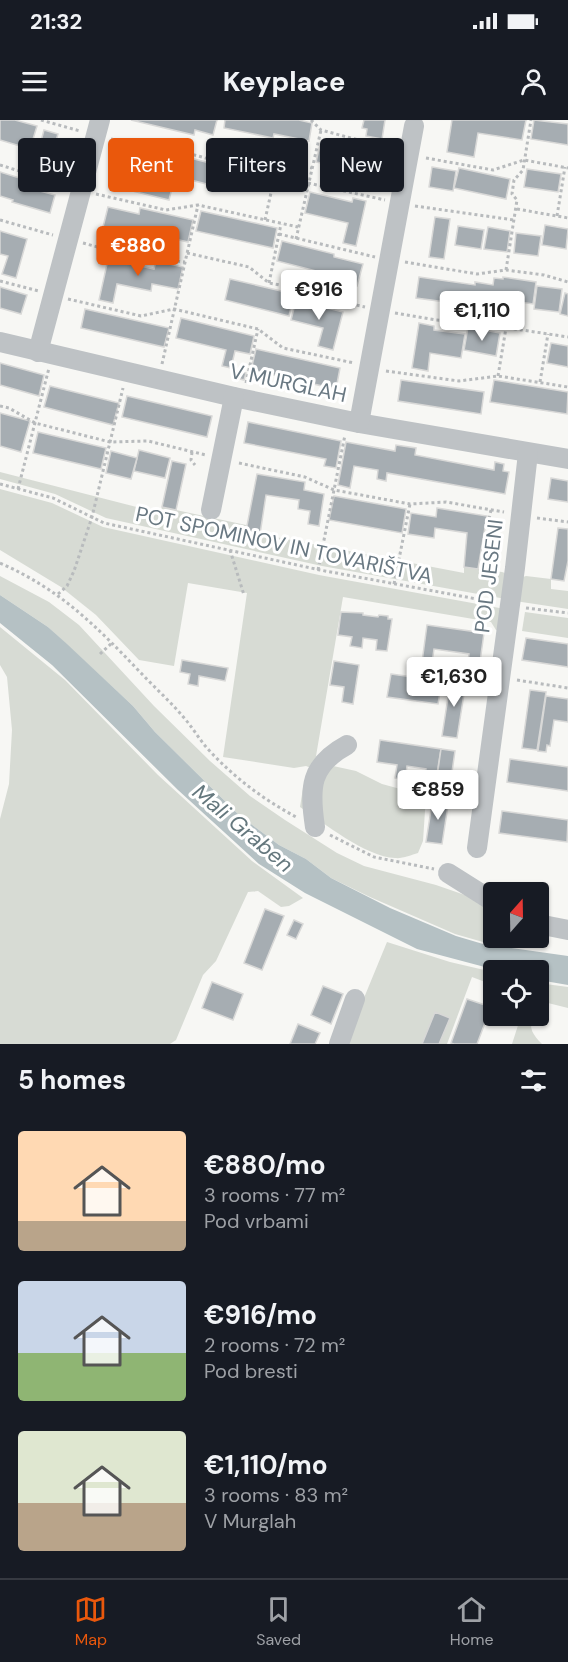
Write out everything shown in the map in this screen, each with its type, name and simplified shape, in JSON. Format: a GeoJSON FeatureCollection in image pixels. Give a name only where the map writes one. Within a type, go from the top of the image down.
{"type":"FeatureCollection","features":[{"type":"Feature","properties":{"kind":"street"},"geometry":{"type":"LineString","coordinates":[[404,148],[414,126]]}},
{"type":"Feature","properties":{"kind":"street"},"geometry":{"type":"LineString","coordinates":[[96,149],[102,132]]}},
{"type":"Feature","properties":{"kind":"street"},"geometry":{"type":"LineString","coordinates":[[45,353],[53,295],[80,192]]}},
{"type":"Feature","properties":{"kind":"street"},"geometry":{"type":"LineString","coordinates":[[352,428],[369,369],[400,192]]}},
{"type":"Feature","properties":{"kind":"street","name":"V MURGLAH"},"geometry":{"type":"LineString","coordinates":[[0,342],[240,392],[352,428],[568,459]]}},
{"type":"Feature","properties":{"kind":"street"},"geometry":{"type":"LineString","coordinates":[[211,510],[221,459],[240,392]]}},
{"type":"Feature","properties":{"kind":"street","name":"POD JESENI"},"geometry":{"type":"LineString","coordinates":[[477,848],[501,678],[528,453]]}},
{"type":"Feature","properties":{"kind":"street"},"geometry":{"type":"LineString","coordinates":[[315,827],[311,805],[316,775],[324,761],[347,745]]}},
{"type":"Feature","properties":{"kind":"street"},"geometry":{"type":"LineString","coordinates":[[448,873],[483,895]]}},
{"type":"Feature","properties":{"kind":"street"},"geometry":{"type":"LineString","coordinates":[[549,926],[568,930]]}},
{"type":"Feature","properties":{"kind":"street"},"geometry":{"type":"LineString","coordinates":[[339,1044],[356,999]]}},
{"type":"Feature","properties":{"kind":"path"},"geometry":{"type":"LineString","coordinates":[[41,120],[102,132],[152,149],[180,151],[206,158]]}},
{"type":"Feature","properties":{"kind":"path"},"geometry":{"type":"LineString","coordinates":[[311,120],[321,130],[350,138]]}},
{"type":"Feature","properties":{"kind":"path"},"geometry":{"type":"LineString","coordinates":[[506,270],[517,200],[512,194],[514,180],[523,170],[531,120]]}},
{"type":"Feature","properties":{"kind":"path"},"geometry":{"type":"LineString","coordinates":[[321,130],[308,183],[448,212],[485,214],[514,220]]}},
{"type":"Feature","properties":{"kind":"path"},"geometry":{"type":"LineString","coordinates":[[404,152],[493,170],[524,160],[567,168],[557,216]]}},
{"type":"Feature","properties":{"kind":"path"},"geometry":{"type":"LineString","coordinates":[[0,165],[18,171]]}},
{"type":"Feature","properties":{"kind":"path"},"geometry":{"type":"LineString","coordinates":[[308,167],[312,168]]}},
{"type":"Feature","properties":{"kind":"path"},"geometry":{"type":"LineString","coordinates":[[90,192],[166,210],[198,205],[298,227]]}},
{"type":"Feature","properties":{"kind":"path"},"geometry":{"type":"LineString","coordinates":[[265,220],[271,192]]}},
{"type":"Feature","properties":{"kind":"path"},"geometry":{"type":"LineString","coordinates":[[296,239],[306,192]]}},
{"type":"Feature","properties":{"kind":"path"},"geometry":{"type":"LineString","coordinates":[[161,369],[198,205]]}},
{"type":"Feature","properties":{"kind":"path"},"geometry":{"type":"LineString","coordinates":[[516,209],[568,218]]}},
{"type":"Feature","properties":{"kind":"path"},"geometry":{"type":"LineString","coordinates":[[0,220],[127,255],[185,262]]}},
{"type":"Feature","properties":{"kind":"path"},"geometry":{"type":"LineString","coordinates":[[269,283],[281,224]]}},
{"type":"Feature","properties":{"kind":"path"},"geometry":{"type":"LineString","coordinates":[[279,234],[388,260],[477,274],[506,270],[544,275],[568,282]]}},
{"type":"Feature","properties":{"kind":"path"},"geometry":{"type":"LineString","coordinates":[[187,253],[249,267],[269,283],[307,290],[325,298],[379,311],[568,337]]}},
{"type":"Feature","properties":{"kind":"path"},"geometry":{"type":"LineString","coordinates":[[0,280],[141,316],[174,309],[258,329],[283,348],[369,369],[376,373],[387,370],[459,381],[498,376],[568,387]]}},
{"type":"Feature","properties":{"kind":"path"},"geometry":{"type":"LineString","coordinates":[[498,376],[506,328]]}},
{"type":"Feature","properties":{"kind":"path"},"geometry":{"type":"LineString","coordinates":[[240,392],[258,329]]}},
{"type":"Feature","properties":{"kind":"path"},"geometry":{"type":"LineString","coordinates":[[540,382],[548,334]]}},
{"type":"Feature","properties":{"kind":"path"},"geometry":{"type":"LineString","coordinates":[[18,489],[35,423],[45,353]]}},
{"type":"Feature","properties":{"kind":"path"},"geometry":{"type":"LineString","coordinates":[[58,594],[67,586],[74,571],[92,517],[125,383]]}},
{"type":"Feature","properties":{"kind":"path"},"geometry":{"type":"LineString","coordinates":[[0,406],[9,408],[35,423],[110,442],[148,441],[305,477],[334,490],[410,504],[446,502],[568,522]]}},
{"type":"Feature","properties":{"kind":"path"},"geometry":{"type":"LineString","coordinates":[[318,570],[334,490],[352,428]]}},
{"type":"Feature","properties":{"kind":"path"},"geometry":{"type":"LineString","coordinates":[[192,452],[191,460],[195,465]]}},
{"type":"Feature","properties":{"kind":"path","name":"POT SPOMINOV IN TOVARIŠTVA"},"geometry":{"type":"LineString","coordinates":[[0,484],[54,498],[104,523],[318,570],[568,614]]}},
{"type":"Feature","properties":{"kind":"path"},"geometry":{"type":"LineString","coordinates":[[394,584],[410,504]]}},
{"type":"Feature","properties":{"kind":"path"},"geometry":{"type":"LineString","coordinates":[[491,510],[489,519],[494,527]]}},
{"type":"Feature","properties":{"kind":"path"},"geometry":{"type":"LineString","coordinates":[[230,550],[244,595]]}},
{"type":"Feature","properties":{"kind":"path"},"geometry":{"type":"LineString","coordinates":[[0,563],[58,594],[83,614],[185,719],[206,747],[256,792],[285,812],[374,857],[448,873]]}},
{"type":"Feature","properties":{"kind":"path"},"geometry":{"type":"LineString","coordinates":[[100,654],[112,642]]}},
{"type":"Feature","properties":{"kind":"path"},"geometry":{"type":"LineString","coordinates":[[501,678],[568,688]]}},
{"type":"Feature","properties":{"kind":"shaded area"},"geometry":{"type":"Polygon","coordinates":[[[0,472],[160,513],[162,507],[246,525],[246,531],[260,534],[464,573],[464,567],[502,572],[505,573],[506,599],[322,566],[106,518],[55,494],[0,479],[0,472]]]}},
{"type":"Feature","properties":{"kind":"shaded area"},"geometry":{"type":"Polygon","coordinates":[[[0,489],[52,503],[103,527],[319,575],[505,609],[502,632],[496,630],[491,622],[343,597],[315,762],[356,771],[382,784],[426,796],[423,841],[418,853],[398,858],[371,852],[300,807],[303,788],[311,768],[306,766],[294,768],[223,757],[247,593],[188,583],[174,666],[139,660],[96,615],[61,587],[0,550],[0,489]]]}},
{"type":"Feature","properties":{"kind":"shaded area"},"geometry":{"type":"Polygon","coordinates":[[[0,576],[49,602],[79,625],[154,706],[210,761],[250,796],[337,853],[364,866],[436,885],[483,901],[483,942],[455,934],[370,897],[331,878],[306,859],[279,845],[239,815],[155,732],[133,706],[48,627],[0,595],[0,576]]]}},
{"type":"Feature","properties":{"kind":"shaded area"},"geometry":{"type":"Polygon","coordinates":[[[526,576],[551,579],[551,589],[568,591],[568,609],[515,601],[520,578],[526,576]]]}},
{"type":"Feature","properties":{"kind":"shaded area"},"geometry":{"type":"Polygon","coordinates":[[[525,612],[568,618],[568,638],[522,631],[525,612]]]}},
{"type":"Feature","properties":{"kind":"shaded area"},"geometry":{"type":"Polygon","coordinates":[[[0,627],[65,680],[158,775],[252,861],[303,898],[289,906],[281,907],[258,891],[248,892],[216,961],[203,975],[176,1040],[170,1044],[0,1044],[0,819],[9,784],[12,730],[7,677],[0,665],[0,627]]]}},
{"type":"Feature","properties":{"kind":"shaded area"},"geometry":{"type":"Polygon","coordinates":[[[387,942],[483,970],[483,981],[472,977],[447,1044],[345,1044],[387,942]]]}},
{"type":"Feature","properties":{"kind":"shaded area"},"geometry":{"type":"Polygon","coordinates":[[[549,984],[568,987],[568,1008],[549,1003],[549,984]]]}},
{"type":"Feature","properties":{"kind":"shaded area"},"geometry":{"type":"Polygon","coordinates":[[[518,1026],[531,1026],[536,1038],[542,1044],[512,1044],[518,1026]]]}},
{"type":"Feature","properties":{"kind":"water","name":"Mali Graben"},"geometry":{"type":"Polygon","coordinates":[[[0,595],[48,627],[67,644],[133,706],[155,732],[239,815],[279,845],[306,859],[331,878],[390,908],[456,936],[483,944],[483,948],[511,948],[568,956],[568,985],[549,982],[549,960],[483,960],[483,967],[417,949],[305,893],[259,864],[178,790],[52,665],[0,623],[0,595]]]}},
{"type":"Feature","properties":{"kind":"building"},"geometry":{"type":"Polygon","coordinates":[[[0,120],[15,120],[37,126],[33,138],[18,138],[18,145],[0,140],[0,120]]]}},
{"type":"Feature","properties":{"kind":"building"},"geometry":{"type":"Polygon","coordinates":[[[131,120],[217,120],[213,135],[195,130],[194,135],[131,120]]]}},
{"type":"Feature","properties":{"kind":"building"},"geometry":{"type":"Polygon","coordinates":[[[225,120],[299,120],[312,123],[309,141],[308,138],[274,134],[273,138],[224,128],[225,120]]]}},
{"type":"Feature","properties":{"kind":"building"},"geometry":{"type":"Polygon","coordinates":[[[364,120],[385,120],[382,138],[366,136],[367,129],[362,128],[364,120]]]}},
{"type":"Feature","properties":{"kind":"building"},"geometry":{"type":"Polygon","coordinates":[[[452,120],[526,120],[522,140],[478,133],[474,157],[447,152],[452,120]]]}},
{"type":"Feature","properties":{"kind":"building"},"geometry":{"type":"Polygon","coordinates":[[[534,120],[568,124],[568,145],[531,139],[534,120]]]}},
{"type":"Feature","properties":{"kind":"building"},"geometry":{"type":"Polygon","coordinates":[[[44,130],[58,134],[57,138],[42,138],[44,130]]]}},
{"type":"Feature","properties":{"kind":"building"},"geometry":{"type":"Polygon","coordinates":[[[320,145],[320,163],[316,162],[320,145]]]}},
{"type":"Feature","properties":{"kind":"building"},"geometry":{"type":"Polygon","coordinates":[[[194,159],[206,162],[206,184],[194,181],[194,159]]]}},
{"type":"Feature","properties":{"kind":"building"},"geometry":{"type":"Polygon","coordinates":[[[432,167],[456,171],[453,191],[429,187],[432,167]]]}},
{"type":"Feature","properties":{"kind":"building"},"geometry":{"type":"Polygon","coordinates":[[[459,168],[510,179],[506,199],[454,188],[459,168]]]}},
{"type":"Feature","properties":{"kind":"building"},"geometry":{"type":"Polygon","coordinates":[[[527,169],[561,174],[558,192],[524,187],[527,169]]]}},
{"type":"Feature","properties":{"kind":"building"},"geometry":{"type":"Polygon","coordinates":[[[0,172],[18,177],[18,192],[44,192],[55,195],[50,213],[12,202],[13,200],[0,196],[0,172]]]}},
{"type":"Feature","properties":{"kind":"building"},"geometry":{"type":"Polygon","coordinates":[[[136,192],[171,192],[169,200],[136,192]]]}},
{"type":"Feature","properties":{"kind":"building"},"geometry":{"type":"Polygon","coordinates":[[[310,192],[352,202],[353,198],[366,201],[356,246],[343,243],[348,223],[305,213],[310,192]]]}},
{"type":"Feature","properties":{"kind":"building"},"geometry":{"type":"Polygon","coordinates":[[[108,207],[139,214],[140,208],[193,220],[188,242],[136,230],[135,234],[103,227],[108,207]]]}},
{"type":"Feature","properties":{"kind":"building"},"geometry":{"type":"Polygon","coordinates":[[[201,211],[277,228],[273,248],[196,231],[201,211]]]}},
{"type":"Feature","properties":{"kind":"building"},"geometry":{"type":"Polygon","coordinates":[[[435,217],[450,219],[444,259],[429,257],[435,217]]]}},
{"type":"Feature","properties":{"kind":"building"},"geometry":{"type":"Polygon","coordinates":[[[545,225],[568,229],[566,249],[542,245],[545,225]]]}},
{"type":"Feature","properties":{"kind":"building"},"geometry":{"type":"Polygon","coordinates":[[[458,226],[484,230],[481,249],[455,245],[458,226]]]}},
{"type":"Feature","properties":{"kind":"building"},"geometry":{"type":"Polygon","coordinates":[[[488,227],[510,231],[507,252],[484,249],[488,227]]]}},
{"type":"Feature","properties":{"kind":"building"},"geometry":{"type":"Polygon","coordinates":[[[0,231],[27,239],[16,278],[2,274],[8,256],[0,254],[0,231]]]}},
{"type":"Feature","properties":{"kind":"building"},"geometry":{"type":"Polygon","coordinates":[[[516,233],[541,236],[538,256],[514,253],[516,233]]]}},
{"type":"Feature","properties":{"kind":"building"},"geometry":{"type":"Polygon","coordinates":[[[282,241],[363,264],[357,286],[327,278],[328,274],[277,261],[282,241]]]}},
{"type":"Feature","properties":{"kind":"building"},"geometry":{"type":"Polygon","coordinates":[[[109,255],[123,258],[122,262],[154,269],[156,261],[183,267],[178,289],[152,284],[151,291],[117,284],[113,303],[99,300],[109,255]]]}},
{"type":"Feature","properties":{"kind":"building"},"geometry":{"type":"Polygon","coordinates":[[[419,277],[475,285],[475,282],[493,285],[494,278],[503,279],[503,277],[536,282],[533,304],[499,299],[498,309],[416,298],[419,277]]]}},
{"type":"Feature","properties":{"kind":"building"},"geometry":{"type":"Polygon","coordinates":[[[230,279],[294,294],[289,316],[225,300],[230,279]]]}},
{"type":"Feature","properties":{"kind":"building"},"geometry":{"type":"Polygon","coordinates":[[[537,286],[562,289],[559,312],[534,309],[537,286]]]}},
{"type":"Feature","properties":{"kind":"building"},"geometry":{"type":"Polygon","coordinates":[[[0,287],[27,295],[21,314],[0,308],[0,287]]]}},
{"type":"Feature","properties":{"kind":"building"},"geometry":{"type":"Polygon","coordinates":[[[565,293],[568,294],[568,316],[560,314],[565,293]]]}},
{"type":"Feature","properties":{"kind":"building"},"geometry":{"type":"Polygon","coordinates":[[[296,300],[343,312],[333,350],[318,346],[323,328],[291,320],[296,300]]]}},
{"type":"Feature","properties":{"kind":"building"},"geometry":{"type":"Polygon","coordinates":[[[85,309],[169,328],[164,347],[81,328],[85,309]]]}},
{"type":"Feature","properties":{"kind":"building"},"geometry":{"type":"Polygon","coordinates":[[[181,318],[254,336],[250,354],[235,351],[231,368],[222,366],[226,350],[176,338],[181,318]]]}},
{"type":"Feature","properties":{"kind":"building"},"geometry":{"type":"Polygon","coordinates":[[[419,323],[434,326],[434,330],[465,334],[461,358],[430,353],[428,371],[412,368],[419,323]]]}},
{"type":"Feature","properties":{"kind":"building"},"geometry":{"type":"Polygon","coordinates":[[[468,327],[500,333],[496,356],[464,350],[468,327]]]}},
{"type":"Feature","properties":{"kind":"building"},"geometry":{"type":"Polygon","coordinates":[[[551,343],[568,346],[568,367],[547,363],[551,343]]]}},
{"type":"Feature","properties":{"kind":"building"},"geometry":{"type":"Polygon","coordinates":[[[256,349],[340,368],[336,389],[251,370],[256,349]]]}},
{"type":"Feature","properties":{"kind":"building"},"geometry":{"type":"Polygon","coordinates":[[[0,363],[44,375],[39,396],[0,385],[0,363]]]}},
{"type":"Feature","properties":{"kind":"building"},"geometry":{"type":"Polygon","coordinates":[[[238,371],[246,373],[244,380],[236,378],[238,371]]]}},
{"type":"Feature","properties":{"kind":"building"},"geometry":{"type":"Polygon","coordinates":[[[401,380],[484,392],[481,414],[398,401],[401,380]]]}},
{"type":"Feature","properties":{"kind":"building"},"geometry":{"type":"Polygon","coordinates":[[[494,380],[568,392],[567,414],[490,402],[494,380]]]}},
{"type":"Feature","properties":{"kind":"building"},"geometry":{"type":"Polygon","coordinates":[[[50,386],[119,403],[113,425],[44,407],[50,386]]]}},
{"type":"Feature","properties":{"kind":"building"},"geometry":{"type":"Polygon","coordinates":[[[127,396],[212,416],[207,437],[122,417],[127,396]]]}},
{"type":"Feature","properties":{"kind":"building"},"geometry":{"type":"Polygon","coordinates":[[[0,413],[30,421],[21,452],[0,446],[0,413]]]}},
{"type":"Feature","properties":{"kind":"building"},"geometry":{"type":"Polygon","coordinates":[[[248,422],[341,441],[336,468],[324,466],[326,459],[244,443],[248,422]]]}},
{"type":"Feature","properties":{"kind":"building"},"geometry":{"type":"Polygon","coordinates":[[[38,432],[106,448],[101,469],[33,453],[38,432]]]}},
{"type":"Feature","properties":{"kind":"building"},"geometry":{"type":"Polygon","coordinates":[[[346,442],[395,451],[396,445],[416,448],[415,455],[494,470],[495,462],[504,464],[503,471],[509,472],[505,494],[387,473],[386,481],[377,479],[378,470],[354,466],[350,488],[338,485],[346,442]]]}},
{"type":"Feature","properties":{"kind":"building"},"geometry":{"type":"Polygon","coordinates":[[[139,450],[170,458],[165,478],[134,471],[139,450]]]}},
{"type":"Feature","properties":{"kind":"building"},"geometry":{"type":"Polygon","coordinates":[[[111,451],[137,458],[131,479],[106,473],[111,451]]]}},
{"type":"Feature","properties":{"kind":"building"},"geometry":{"type":"Polygon","coordinates":[[[172,461],[186,464],[176,510],[162,507],[172,461]]]}},
{"type":"Feature","properties":{"kind":"building"},"geometry":{"type":"Polygon","coordinates":[[[257,474],[305,482],[304,490],[324,494],[319,526],[308,524],[310,511],[298,509],[299,500],[266,495],[260,534],[246,531],[257,474]]]}},
{"type":"Feature","properties":{"kind":"building"},"geometry":{"type":"Polygon","coordinates":[[[551,478],[568,481],[568,502],[548,499],[551,478]]]}},
{"type":"Feature","properties":{"kind":"building"},"geometry":{"type":"Polygon","coordinates":[[[334,496],[406,509],[402,533],[329,520],[334,496]]]}},
{"type":"Feature","properties":{"kind":"building"},"geometry":{"type":"Polygon","coordinates":[[[437,508],[487,516],[478,569],[464,567],[467,533],[435,528],[434,538],[408,534],[411,513],[436,517],[437,508]]]}},
{"type":"Feature","properties":{"kind":"building"},"geometry":{"type":"Polygon","coordinates":[[[558,528],[568,529],[568,561],[564,581],[551,579],[558,528]]]}},
{"type":"Feature","properties":{"kind":"building"},"geometry":{"type":"Polygon","coordinates":[[[341,612],[363,613],[363,615],[378,617],[379,615],[388,616],[388,619],[392,619],[387,651],[376,650],[377,640],[363,638],[362,648],[350,646],[352,637],[338,635],[341,612]]]}},
{"type":"Feature","properties":{"kind":"building"},"geometry":{"type":"Polygon","coordinates":[[[427,625],[484,633],[479,669],[467,668],[469,654],[434,649],[432,663],[422,662],[427,625]]]}},
{"type":"Feature","properties":{"kind":"building"},"geometry":{"type":"Polygon","coordinates":[[[526,638],[568,644],[568,667],[522,660],[526,638]]]}},
{"type":"Feature","properties":{"kind":"building"},"geometry":{"type":"Polygon","coordinates":[[[182,660],[228,668],[225,681],[199,676],[198,686],[188,684],[190,674],[180,672],[182,660]]]}},
{"type":"Feature","properties":{"kind":"building"},"geometry":{"type":"Polygon","coordinates":[[[334,661],[359,665],[353,704],[342,702],[344,687],[330,685],[334,661]]]}},
{"type":"Feature","properties":{"kind":"building"},"geometry":{"type":"Polygon","coordinates":[[[391,674],[442,681],[438,704],[387,697],[391,674]]]}},
{"type":"Feature","properties":{"kind":"building"},"geometry":{"type":"Polygon","coordinates":[[[451,678],[466,681],[457,738],[442,736],[451,678]]]}},
{"type":"Feature","properties":{"kind":"building"},"geometry":{"type":"Polygon","coordinates":[[[530,690],[546,692],[537,750],[522,748],[530,690]]]}},
{"type":"Feature","properties":{"kind":"building"},"geometry":{"type":"Polygon","coordinates":[[[546,696],[568,699],[568,722],[554,720],[550,746],[547,745],[546,752],[538,751],[546,696]]]}},
{"type":"Feature","properties":{"kind":"building"},"geometry":{"type":"Polygon","coordinates":[[[380,740],[441,749],[435,786],[424,784],[426,769],[407,766],[405,780],[395,778],[397,765],[377,762],[380,740]]]}},
{"type":"Feature","properties":{"kind":"building"},"geometry":{"type":"Polygon","coordinates":[[[441,749],[455,751],[450,786],[436,784],[441,749]]]}},
{"type":"Feature","properties":{"kind":"building"},"geometry":{"type":"Polygon","coordinates":[[[510,759],[568,767],[568,791],[507,782],[510,759]]]}},
{"type":"Feature","properties":{"kind":"building"},"geometry":{"type":"Polygon","coordinates":[[[433,797],[449,799],[442,844],[426,842],[433,797]]]}},
{"type":"Feature","properties":{"kind":"building"},"geometry":{"type":"Polygon","coordinates":[[[502,811],[568,820],[567,842],[499,833],[502,811]]]}},
{"type":"Feature","properties":{"kind":"building"},"geometry":{"type":"Polygon","coordinates":[[[265,909],[284,916],[262,970],[244,963],[265,909]]]}},
{"type":"Feature","properties":{"kind":"building"},"geometry":{"type":"Polygon","coordinates":[[[294,920],[303,924],[296,939],[287,935],[294,920]]]}},
{"type":"Feature","properties":{"kind":"building"},"geometry":{"type":"Polygon","coordinates":[[[212,982],[243,994],[233,1020],[202,1008],[212,982]]]}},
{"type":"Feature","properties":{"kind":"building"},"geometry":{"type":"Polygon","coordinates":[[[323,986],[343,994],[331,1024],[311,1015],[323,986]]]}},
{"type":"Feature","properties":{"kind":"building"},"geometry":{"type":"Polygon","coordinates":[[[467,999],[483,1004],[484,1026],[477,1044],[451,1043],[467,999]]]}},
{"type":"Feature","properties":{"kind":"building"},"geometry":{"type":"Polygon","coordinates":[[[435,1012],[450,1018],[439,1044],[422,1044],[435,1012]]]}},
{"type":"Feature","properties":{"kind":"building"},"geometry":{"type":"Polygon","coordinates":[[[298,1024],[320,1033],[315,1044],[290,1044],[298,1024]]]}}]}
